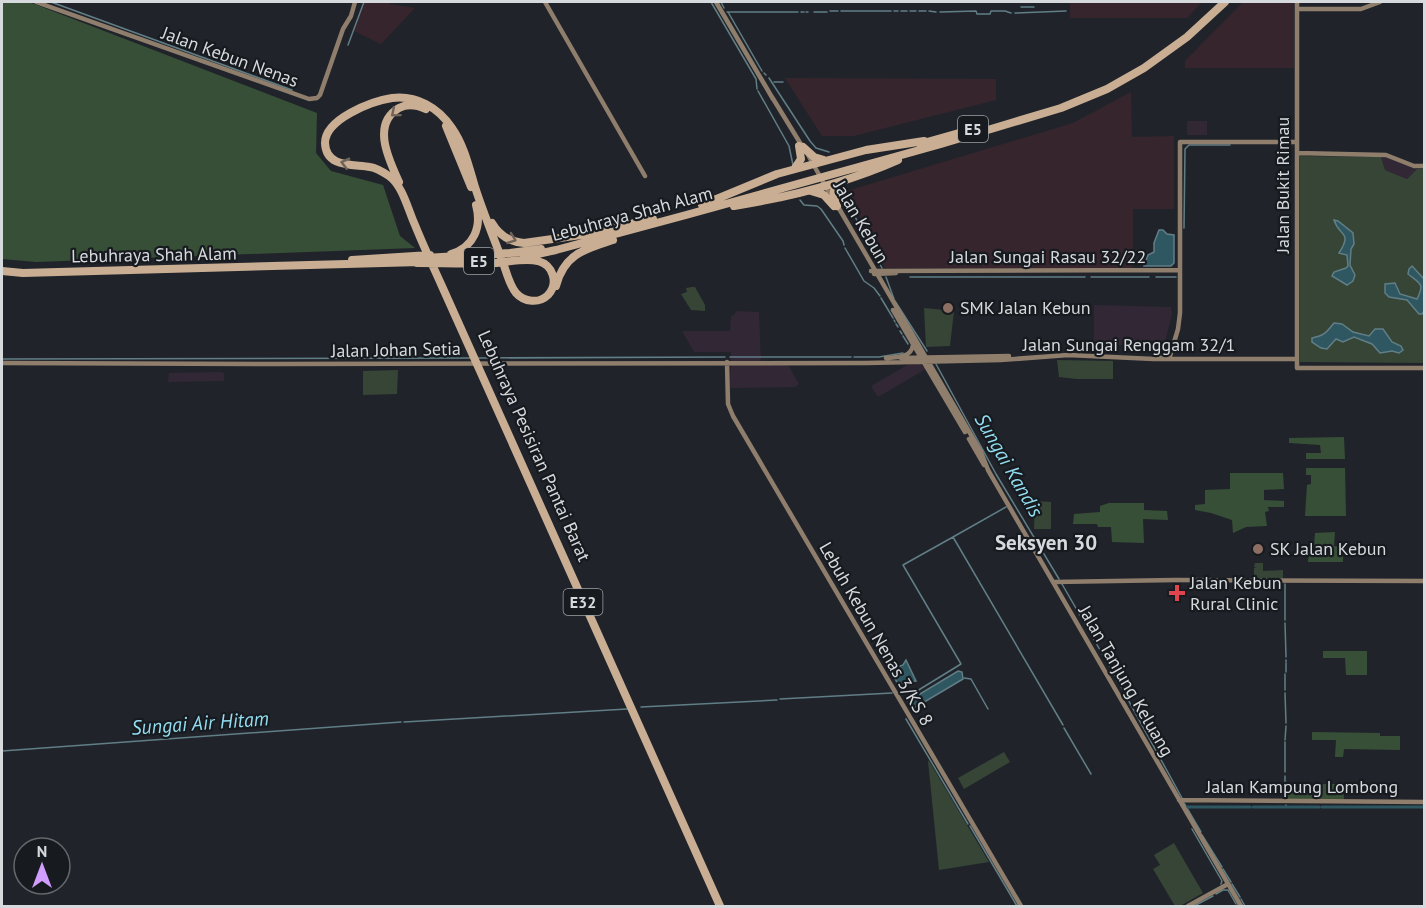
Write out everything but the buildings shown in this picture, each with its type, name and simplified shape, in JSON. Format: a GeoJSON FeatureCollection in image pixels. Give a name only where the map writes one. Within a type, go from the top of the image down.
{"type":"FeatureCollection","features":[{"type":"Feature","properties":{"kind":"highway","name":"Lebuhraya Shah Alam"},"geometry":{"type":"LineString","coordinates":[[2,269],[23,273],[497,260],[530,256],[686,215],[1059,105],[1105,85],[1142,65],[1185,35],[1220,2]]}},
{"type":"Feature","properties":{"kind":"highway","name":"Lebuhraya Shah Alam"},"geometry":{"type":"LineString","coordinates":[[2,269],[348,260],[510,253],[543,248],[1061,108],[1107,89],[1168,52],[1225,2]]}},
{"type":"Feature","properties":{"kind":"highway","name":"Lebuhraya Pesisiran Pantai Barat"},"geometry":{"type":"LineString","coordinates":[[475,192],[458,137],[439,112],[425,103],[407,98],[391,98],[349,114],[335,122],[328,131],[325,142],[334,160],[343,164],[378,169],[397,184],[725,906]]}},
{"type":"Feature","properties":{"kind":"highway"},"geometry":{"type":"LineString","coordinates":[[421,104],[433,110],[442,120],[475,192],[509,288],[518,299],[529,305],[538,304],[552,296],[563,269],[581,251],[686,215],[772,200],[822,184],[844,180],[943,140]]}},
{"type":"Feature","properties":{"kind":"highway","name":"Lebuhraya Pesisiran Pantai Barat"},"geometry":{"type":"LineString","coordinates":[[416,225],[390,162],[384,134],[385,124],[392,113],[404,106],[416,105],[425,108],[442,120]]}},
{"type":"Feature","properties":{"kind":"highway"},"geometry":{"type":"LineString","coordinates":[[791,170],[813,167],[827,160],[866,150],[943,140]]}},
{"type":"Feature","properties":{"kind":"highway"},"geometry":{"type":"LineString","coordinates":[[801,147],[814,157],[827,160]]}},
{"type":"Feature","properties":{"kind":"highway"},"geometry":{"type":"LineString","coordinates":[[702,205],[797,167],[801,159],[801,147]]}},
{"type":"Feature","properties":{"kind":"highway"},"geometry":{"type":"LineString","coordinates":[[836,207],[834,190],[844,180]]}},
{"type":"Feature","properties":{"kind":"highway"},"geometry":{"type":"LineString","coordinates":[[807,190],[824,195],[836,207]]}},
{"type":"Feature","properties":{"kind":"highway"},"geometry":{"type":"LineString","coordinates":[[475,192],[495,228],[515,242],[581,235],[652,219]]}},
{"type":"Feature","properties":{"kind":"highway"},"geometry":{"type":"LineString","coordinates":[[348,260],[451,254],[460,251],[472,240],[478,226],[475,192]]}},
{"type":"Feature","properties":{"kind":"highway"},"geometry":{"type":"LineString","coordinates":[[417,262],[537,261],[545,264],[551,271],[553,285],[544,298],[528,300],[514,289],[505,272]]}},
{"type":"Feature","properties":{"kind":"highway","name":"Lebuhraya Pesisiran Pantai Barat"},"geometry":{"type":"LineString","coordinates":[[510,433],[720,906]]}},
{"type":"Feature","properties":{"kind":"street","name":"Jalan Kebun Nenas"},"geometry":{"type":"LineString","coordinates":[[36,2],[303,98],[313,99],[320,95],[343,28],[348,22],[355,2]]}},
{"type":"Feature","properties":{"kind":"street"},"geometry":{"type":"LineString","coordinates":[[545,2],[646,173],[645,176]]}},
{"type":"Feature","properties":{"kind":"street","name":"Jalan Kebun"},"geometry":{"type":"LineString","coordinates":[[716,2],[836,207],[913,345],[923,358]]}},
{"type":"Feature","properties":{"kind":"street","name":"Jalan Bukit Rimau"},"geometry":{"type":"LineString","coordinates":[[1298,2],[1297,368],[1425,368]]}},
{"type":"Feature","properties":{"kind":"street"},"geometry":{"type":"LineString","coordinates":[[1298,9],[1361,9],[1380,2]]}},
{"type":"Feature","properties":{"kind":"street","name":"Jalan Sungai Renggam 32/1"},"geometry":{"type":"LineString","coordinates":[[1170,356],[1180,314],[1180,142],[1297,142]]}},
{"type":"Feature","properties":{"kind":"street"},"geometry":{"type":"LineString","coordinates":[[1297,153],[1386,155],[1414,166],[1425,166]]}},
{"type":"Feature","properties":{"kind":"street","name":"Jalan Sungai Rasau 32/22"},"geometry":{"type":"LineString","coordinates":[[872,271],[876,269],[916,271],[1180,270]]}},
{"type":"Feature","properties":{"kind":"street","name":"Jalan Kebun"},"geometry":{"type":"LineString","coordinates":[[872,271],[923,358]]}},
{"type":"Feature","properties":{"kind":"street","name":"Jalan Sungai Rasau 32/22"},"geometry":{"type":"LineString","coordinates":[[872,271],[890,273],[916,271]]}},
{"type":"Feature","properties":{"kind":"street"},"geometry":{"type":"LineString","coordinates":[[882,286],[883,276],[890,273]]}},
{"type":"Feature","properties":{"kind":"street"},"geometry":{"type":"LineString","coordinates":[[886,358],[907,355],[912,351],[913,345]]}},
{"type":"Feature","properties":{"kind":"street"},"geometry":{"type":"LineString","coordinates":[[1162,358],[1172,348],[1174,353],[1180,356]]}},
{"type":"Feature","properties":{"kind":"street"},"geometry":{"type":"LineString","coordinates":[[919,349],[934,356]]}},
{"type":"Feature","properties":{"kind":"street","name":"Jalan Sungai Renggam 32/1"},"geometry":{"type":"LineString","coordinates":[[923,358],[939,360],[1084,352],[1162,358],[1241,357]]}},
{"type":"Feature","properties":{"kind":"street","name":"Jalan Sungai Renggam 32/1"},"geometry":{"type":"LineString","coordinates":[[1162,358],[1180,356],[1269,358],[1296,355]]}},
{"type":"Feature","properties":{"kind":"street","name":"Jalan Sungai Renggam 32/1"},"geometry":{"type":"LineString","coordinates":[[923,358],[1020,356]]}},
{"type":"Feature","properties":{"kind":"street","name":"Jalan Johan Setia"},"geometry":{"type":"LineString","coordinates":[[862,362],[886,358],[923,358]]}},
{"type":"Feature","properties":{"kind":"street","name":"Jalan Johan Setia"},"geometry":{"type":"LineString","coordinates":[[2,363],[862,362],[923,358]]}},
{"type":"Feature","properties":{"kind":"street","name":"Jalan Tanjung Keluang"},"geometry":{"type":"LineString","coordinates":[[923,358],[1223,876],[1225,885]]}},
{"type":"Feature","properties":{"kind":"street","name":"Jalan Tanjung Keluang"},"geometry":{"type":"LineString","coordinates":[[923,358],[975,447]]}},
{"type":"Feature","properties":{"kind":"street"},"geometry":{"type":"LineString","coordinates":[[933,372],[932,365],[939,360]]}},
{"type":"Feature","properties":{"kind":"street"},"geometry":{"type":"LineString","coordinates":[[720,362],[725,364],[727,370]]}},
{"type":"Feature","properties":{"kind":"street","name":"Lebuh Kebun Nenas 3/KS 8"},"geometry":{"type":"LineString","coordinates":[[730,362],[727,370],[728,404],[733,416],[1021,906]]}},
{"type":"Feature","properties":{"kind":"street"},"geometry":{"type":"LineString","coordinates":[[1054,582],[1425,581]]}},
{"type":"Feature","properties":{"kind":"street","name":"Jalan Kampung Lombong"},"geometry":{"type":"LineString","coordinates":[[1179,800],[1425,802]]}},
{"type":"Feature","properties":{"kind":"street"},"geometry":{"type":"LineString","coordinates":[[1188,906],[1225,885],[1241,906]]}},
{"type":"Feature","properties":{"kind":"shaded area"},"geometry":{"type":"Polygon","coordinates":[[[365,2],[389,2],[389,4],[415,8],[381,44],[354,31],[365,2]]]}},
{"type":"Feature","properties":{"kind":"shaded area"},"geometry":{"type":"Polygon","coordinates":[[[1070,2],[1202,2],[1187,18],[1070,18],[1070,2]]]}},
{"type":"Feature","properties":{"kind":"shaded area"},"geometry":{"type":"Polygon","coordinates":[[[1243,2],[1294,2],[1294,68],[1185,68],[1185,61],[1243,2]]]}},
{"type":"Feature","properties":{"kind":"shaded area"},"geometry":{"type":"Polygon","coordinates":[[[785,78],[996,79],[996,100],[854,136],[822,136],[785,78]]]}},
{"type":"Feature","properties":{"kind":"shaded area"},"geometry":{"type":"Polygon","coordinates":[[[1131,92],[1132,137],[1174,136],[1174,209],[1133,209],[1133,266],[1131,268],[885,268],[847,191],[1073,123],[1131,92]]]}},
{"type":"Feature","properties":{"kind":"shaded area"},"geometry":{"type":"Polygon","coordinates":[[[1187,121],[1207,121],[1207,135],[1187,135],[1187,121]]]}},
{"type":"Feature","properties":{"kind":"shaded area"},"geometry":{"type":"Polygon","coordinates":[[[1381,157],[1417,169],[1407,179],[1385,170],[1381,157]]]}},
{"type":"Feature","properties":{"kind":"shaded area"},"geometry":{"type":"Polygon","coordinates":[[[1094,305],[1171,307],[1172,314],[1165,342],[1161,345],[1094,345],[1094,305]]]}},
{"type":"Feature","properties":{"kind":"shaded area"},"geometry":{"type":"Polygon","coordinates":[[[737,311],[759,312],[761,364],[788,365],[799,384],[795,387],[730,388],[731,352],[694,352],[682,331],[730,331],[731,317],[737,311]]]}},
{"type":"Feature","properties":{"kind":"shaded area"},"geometry":{"type":"Polygon","coordinates":[[[911,363],[920,364],[926,369],[878,397],[871,386],[911,363]]]}},
{"type":"Feature","properties":{"kind":"shaded area"},"geometry":{"type":"Polygon","coordinates":[[[169,373],[224,373],[224,381],[168,382],[169,373]]]}},
{"type":"Feature","properties":{"kind":"green space"},"geometry":{"type":"Polygon","coordinates":[[[2,2],[29,2],[317,113],[316,153],[331,171],[383,185],[400,236],[415,248],[36,262],[2,259],[2,2]]]}},
{"type":"Feature","properties":{"kind":"green space"},"geometry":{"type":"Polygon","coordinates":[[[1300,156],[1381,157],[1385,170],[1407,179],[1417,169],[1424,169],[1424,363],[1300,362],[1300,156]]]}},
{"type":"Feature","properties":{"kind":"green space"},"geometry":{"type":"Polygon","coordinates":[[[695,287],[705,305],[705,311],[691,310],[681,294],[687,292],[686,288],[695,287]]]}},
{"type":"Feature","properties":{"kind":"green space"},"geometry":{"type":"Polygon","coordinates":[[[924,308],[954,311],[950,346],[926,347],[924,308]]]}},
{"type":"Feature","properties":{"kind":"green space"},"geometry":{"type":"Polygon","coordinates":[[[1057,360],[1113,361],[1113,379],[1059,377],[1057,360]]]}},
{"type":"Feature","properties":{"kind":"green space"},"geometry":{"type":"Polygon","coordinates":[[[398,370],[397,394],[363,395],[363,371],[398,370]]]}},
{"type":"Feature","properties":{"kind":"green space"},"geometry":{"type":"Polygon","coordinates":[[[1344,437],[1345,459],[1306,459],[1306,453],[1321,453],[1320,445],[1289,443],[1289,438],[1344,437]]]}},
{"type":"Feature","properties":{"kind":"green space"},"geometry":{"type":"Polygon","coordinates":[[[1306,468],[1345,468],[1346,516],[1305,516],[1307,485],[1311,484],[1311,475],[1306,475],[1306,468]]]}},
{"type":"Feature","properties":{"kind":"green space"},"geometry":{"type":"Polygon","coordinates":[[[1230,473],[1283,473],[1284,489],[1264,490],[1264,500],[1284,501],[1284,507],[1268,507],[1269,511],[1265,512],[1267,526],[1246,527],[1233,533],[1232,520],[1195,510],[1195,505],[1205,504],[1205,490],[1230,489],[1230,473]]]}},
{"type":"Feature","properties":{"kind":"green space"},"geometry":{"type":"Polygon","coordinates":[[[1035,501],[1051,502],[1051,529],[1034,529],[1035,501]]]}},
{"type":"Feature","properties":{"kind":"green space"},"geometry":{"type":"Polygon","coordinates":[[[1109,503],[1144,503],[1144,510],[1167,511],[1168,520],[1143,519],[1144,543],[1112,542],[1111,527],[1098,527],[1097,524],[1073,524],[1074,514],[1100,512],[1100,506],[1109,503]]]}},
{"type":"Feature","properties":{"kind":"green space"},"geometry":{"type":"Polygon","coordinates":[[[1335,532],[1334,546],[1343,547],[1343,562],[1308,562],[1309,548],[1314,546],[1315,533],[1335,532]]]}},
{"type":"Feature","properties":{"kind":"green space"},"geometry":{"type":"Polygon","coordinates":[[[1255,563],[1263,563],[1263,571],[1283,570],[1283,578],[1254,579],[1254,568],[1257,568],[1254,567],[1255,563]]]}},
{"type":"Feature","properties":{"kind":"green space"},"geometry":{"type":"Polygon","coordinates":[[[1323,651],[1367,651],[1367,675],[1346,675],[1345,658],[1323,658],[1323,651]]]}},
{"type":"Feature","properties":{"kind":"green space"},"geometry":{"type":"Polygon","coordinates":[[[1312,732],[1380,733],[1380,736],[1400,736],[1400,750],[1344,749],[1343,757],[1335,757],[1336,740],[1312,740],[1312,732]]]}},
{"type":"Feature","properties":{"kind":"green space"},"geometry":{"type":"Polygon","coordinates":[[[1004,752],[1010,762],[964,789],[958,778],[1004,752]]]}},
{"type":"Feature","properties":{"kind":"green space"},"geometry":{"type":"Polygon","coordinates":[[[929,761],[989,862],[939,870],[929,761]]]}},
{"type":"Feature","properties":{"kind":"green space"},"geometry":{"type":"Polygon","coordinates":[[[1288,784],[1343,784],[1344,799],[1288,799],[1288,784]]]}},
{"type":"Feature","properties":{"kind":"green space"},"geometry":{"type":"Polygon","coordinates":[[[1174,843],[1203,893],[1180,906],[1175,906],[1153,869],[1160,865],[1154,855],[1174,843]]]}},
{"type":"Feature","properties":{"kind":"water"},"geometry":{"type":"Polygon","coordinates":[[[1334,220],[1353,233],[1354,244],[1351,249],[1350,265],[1355,275],[1353,281],[1347,285],[1332,276],[1334,272],[1348,266],[1347,255],[1339,253],[1345,237],[1334,220]]]}},
{"type":"Feature","properties":{"kind":"water"},"geometry":{"type":"Polygon","coordinates":[[[1159,230],[1174,235],[1174,263],[1171,266],[1144,266],[1148,255],[1154,252],[1154,243],[1159,230]]]}},
{"type":"Feature","properties":{"kind":"water"},"geometry":{"type":"Polygon","coordinates":[[[1412,266],[1424,279],[1424,311],[1422,314],[1419,314],[1407,300],[1389,297],[1385,293],[1385,284],[1395,283],[1400,294],[1417,299],[1421,287],[1408,274],[1412,266]]]}},
{"type":"Feature","properties":{"kind":"water"},"geometry":{"type":"Polygon","coordinates":[[[1334,323],[1342,324],[1353,332],[1369,336],[1375,329],[1383,329],[1392,342],[1401,346],[1403,350],[1399,353],[1392,351],[1380,353],[1372,344],[1354,337],[1343,342],[1336,339],[1327,349],[1312,342],[1312,338],[1325,333],[1334,323]]]}},
{"type":"Feature","properties":{"kind":"water"},"geometry":{"type":"Polygon","coordinates":[[[906,660],[916,681],[898,684],[890,670],[903,665],[906,660]]]}},
{"type":"Feature","properties":{"kind":"water"},"geometry":{"type":"Polygon","coordinates":[[[958,671],[962,672],[963,679],[916,707],[912,706],[906,698],[915,697],[958,671]]]}},
{"type":"Feature","properties":{"kind":"waterway"},"geometry":{"type":"LineString","coordinates":[[51,2],[292,90]]}},
{"type":"Feature","properties":{"kind":"waterway"},"geometry":{"type":"LineString","coordinates":[[348,45],[364,2]]}},
{"type":"Feature","properties":{"kind":"waterway"},"geometry":{"type":"LineString","coordinates":[[711,2],[756,79],[757,89]]}},
{"type":"Feature","properties":{"kind":"waterway","name":"Sungai Kandis"},"geometry":{"type":"LineString","coordinates":[[721,2],[724,8]]}},
{"type":"Feature","properties":{"kind":"waterway"},"geometry":{"type":"LineString","coordinates":[[1021,7],[1034,7]]}},
{"type":"Feature","properties":{"kind":"waterway"},"geometry":{"type":"LineString","coordinates":[[830,11],[838,11]]}},
{"type":"Feature","properties":{"kind":"waterway"},"geometry":{"type":"LineString","coordinates":[[841,11],[891,11]]}},
{"type":"Feature","properties":{"kind":"waterway"},"geometry":{"type":"LineString","coordinates":[[901,11],[907,11]]}},
{"type":"Feature","properties":{"kind":"waterway"},"geometry":{"type":"LineString","coordinates":[[910,11],[916,11]]}},
{"type":"Feature","properties":{"kind":"waterway"},"geometry":{"type":"LineString","coordinates":[[919,11],[926,11]]}},
{"type":"Feature","properties":{"kind":"waterway"},"geometry":{"type":"LineString","coordinates":[[929,11],[936,12]]}},
{"type":"Feature","properties":{"kind":"waterway"},"geometry":{"type":"LineString","coordinates":[[940,12],[976,11],[977,14],[990,14],[991,11],[1005,11],[1011,13]]}},
{"type":"Feature","properties":{"kind":"waterway"},"geometry":{"type":"LineString","coordinates":[[1015,13],[1066,11]]}},
{"type":"Feature","properties":{"kind":"waterway"},"geometry":{"type":"LineString","coordinates":[[727,12],[798,12]]}},
{"type":"Feature","properties":{"kind":"waterway","name":"Sungai Kandis"},"geometry":{"type":"LineString","coordinates":[[728,12],[762,71]]}},
{"type":"Feature","properties":{"kind":"waterway"},"geometry":{"type":"LineString","coordinates":[[814,12],[827,12]]}},
{"type":"Feature","properties":{"kind":"waterway","name":"Sungai Kandis"},"geometry":{"type":"LineString","coordinates":[[769,78],[810,141],[816,148],[829,152]]}},
{"type":"Feature","properties":{"kind":"waterway"},"geometry":{"type":"LineString","coordinates":[[774,82],[783,82]]}},
{"type":"Feature","properties":{"kind":"waterway"},"geometry":{"type":"LineString","coordinates":[[758,91],[789,146],[793,165]]}},
{"type":"Feature","properties":{"kind":"waterway"},"geometry":{"type":"LineString","coordinates":[[1184,228],[1185,149],[1189,145],[1230,145]]}},
{"type":"Feature","properties":{"kind":"waterway","name":"Sungai Kandis"},"geometry":{"type":"LineString","coordinates":[[842,189],[882,268]]}},
{"type":"Feature","properties":{"kind":"waterway"},"geometry":{"type":"LineString","coordinates":[[800,200],[804,205],[817,206],[821,209],[844,245]]}},
{"type":"Feature","properties":{"kind":"waterway"},"geometry":{"type":"LineString","coordinates":[[845,248],[864,281],[880,296]]}},
{"type":"Feature","properties":{"kind":"waterway","name":"Sungai Kandis"},"geometry":{"type":"LineString","coordinates":[[886,277],[894,299]]}},
{"type":"Feature","properties":{"kind":"waterway"},"geometry":{"type":"LineString","coordinates":[[910,277],[1085,277]]}},
{"type":"Feature","properties":{"kind":"waterway"},"geometry":{"type":"LineString","coordinates":[[1091,277],[1149,277]]}},
{"type":"Feature","properties":{"kind":"waterway"},"geometry":{"type":"LineString","coordinates":[[1156,277],[1176,277]]}},
{"type":"Feature","properties":{"kind":"waterway"},"geometry":{"type":"LineString","coordinates":[[881,298],[893,318]]}},
{"type":"Feature","properties":{"kind":"waterway","name":"Sungai Kandis"},"geometry":{"type":"LineString","coordinates":[[895,301],[927,351]]}},
{"type":"Feature","properties":{"kind":"waterway"},"geometry":{"type":"LineString","coordinates":[[903,336],[908,344]]}},
{"type":"Feature","properties":{"kind":"waterway"},"geometry":{"type":"LineString","coordinates":[[854,357],[879,357],[903,353]]}},
{"type":"Feature","properties":{"kind":"waterway"},"geometry":{"type":"LineString","coordinates":[[477,358],[725,357]]}},
{"type":"Feature","properties":{"kind":"waterway"},"geometry":{"type":"LineString","coordinates":[[730,357],[851,357]]}},
{"type":"Feature","properties":{"kind":"waterway"},"geometry":{"type":"LineString","coordinates":[[2,359],[472,358]]}},
{"type":"Feature","properties":{"kind":"waterway","name":"Sungai Kandis"},"geometry":{"type":"LineString","coordinates":[[936,364],[996,474],[1059,579]]}},
{"type":"Feature","properties":{"kind":"waterway"},"geometry":{"type":"LineString","coordinates":[[953,537],[1006,507]]}},
{"type":"Feature","properties":{"kind":"waterway"},"geometry":{"type":"LineString","coordinates":[[899,693],[917,691],[961,664],[903,565],[953,537],[1063,725]]}},
{"type":"Feature","properties":{"kind":"waterway","name":"Sungai Kandis"},"geometry":{"type":"LineString","coordinates":[[1062,584],[1182,798]]}},
{"type":"Feature","properties":{"kind":"waterway"},"geometry":{"type":"LineString","coordinates":[[1285,584],[1285,620]]}},
{"type":"Feature","properties":{"kind":"waterway"},"geometry":{"type":"LineString","coordinates":[[1285,623],[1286,657]]}},
{"type":"Feature","properties":{"kind":"waterway"},"geometry":{"type":"LineString","coordinates":[[1286,663],[1286,672]]}},
{"type":"Feature","properties":{"kind":"waterway"},"geometry":{"type":"LineString","coordinates":[[1285,674],[1285,690]]}},
{"type":"Feature","properties":{"kind":"waterway"},"geometry":{"type":"LineString","coordinates":[[964,678],[971,679],[988,709]]}},
{"type":"Feature","properties":{"kind":"waterway"},"geometry":{"type":"LineString","coordinates":[[780,699],[892,693]]}},
{"type":"Feature","properties":{"kind":"waterway"},"geometry":{"type":"LineString","coordinates":[[1285,693],[1286,723]]}},
{"type":"Feature","properties":{"kind":"waterway"},"geometry":{"type":"LineString","coordinates":[[641,707],[777,700]]}},
{"type":"Feature","properties":{"kind":"waterway"},"geometry":{"type":"LineString","coordinates":[[404,722],[627,709]]}},
{"type":"Feature","properties":{"kind":"waterway"},"geometry":{"type":"LineString","coordinates":[[906,719],[968,824]]}},
{"type":"Feature","properties":{"kind":"waterway","name":"Sungai Air Hitam"},"geometry":{"type":"LineString","coordinates":[[2,751],[401,722]]}},
{"type":"Feature","properties":{"kind":"waterway"},"geometry":{"type":"LineString","coordinates":[[1285,740],[1286,726]]}},
{"type":"Feature","properties":{"kind":"waterway"},"geometry":{"type":"LineString","coordinates":[[1064,728],[1091,774]]}},
{"type":"Feature","properties":{"kind":"waterway"},"geometry":{"type":"LineString","coordinates":[[1285,742],[1285,772]]}},
{"type":"Feature","properties":{"kind":"waterway"},"geometry":{"type":"LineString","coordinates":[[1285,776],[1285,799]]}},
{"type":"Feature","properties":{"kind":"waterway","name":"Sungai Kandis"},"geometry":{"type":"LineString","coordinates":[[1184,803],[1201,832]]}},
{"type":"Feature","properties":{"kind":"waterway"},"geometry":{"type":"LineString","coordinates":[[1187,807],[1250,807]]}},
{"type":"Feature","properties":{"kind":"waterway"},"geometry":{"type":"LineString","coordinates":[[1253,807],[1319,807]]}},
{"type":"Feature","properties":{"kind":"waterway"},"geometry":{"type":"LineString","coordinates":[[1322,807],[1424,807]]}},
{"type":"Feature","properties":{"kind":"waterway"},"geometry":{"type":"LineString","coordinates":[[970,826],[1017,906]]}},
{"type":"Feature","properties":{"kind":"waterway"},"geometry":{"type":"LineString","coordinates":[[1192,829],[1222,881],[1221,884]]}},
{"type":"Feature","properties":{"kind":"waterway","name":"Sungai Kandis"},"geometry":{"type":"LineString","coordinates":[[1202,835],[1222,867]]}},
{"type":"Feature","properties":{"kind":"waterway","name":"Sungai Kandis"},"geometry":{"type":"LineString","coordinates":[[1223,869],[1231,882]]}},
{"type":"Feature","properties":{"kind":"waterway","name":"Sungai Kandis"},"geometry":{"type":"LineString","coordinates":[[1232,884],[1240,897]]}},
{"type":"Feature","properties":{"kind":"waterway"},"geometry":{"type":"LineString","coordinates":[[1216,894],[1228,890],[1236,904]]}},
{"type":"Feature","properties":{"kind":"waterway"},"geometry":{"type":"LineString","coordinates":[[1194,906],[1213,896]]}},
{"type":"Feature","properties":{"kind":"waterway","name":"Sungai Kandis"},"geometry":{"type":"LineString","coordinates":[[1241,899],[1245,906]]}},
{"type":"Feature","properties":{"kind":"place","name":"SMK Jalan Kebun"},"geometry":{"type":"Point","coordinates":[948,308]}},
{"type":"Feature","properties":{"kind":"place","name":"SK Jalan Kebun"},"geometry":{"type":"Point","coordinates":[1258,549]}},
{"type":"Feature","properties":{"kind":"place","name":"Jalan Kebun Rural Clinic"},"geometry":{"type":"Point","coordinates":[1177,593]}},
{"type":"Feature","properties":{"kind":"district","name":"Seksyen 30"},"geometry":{"type":"Point","coordinates":[1046,543]}}]}
